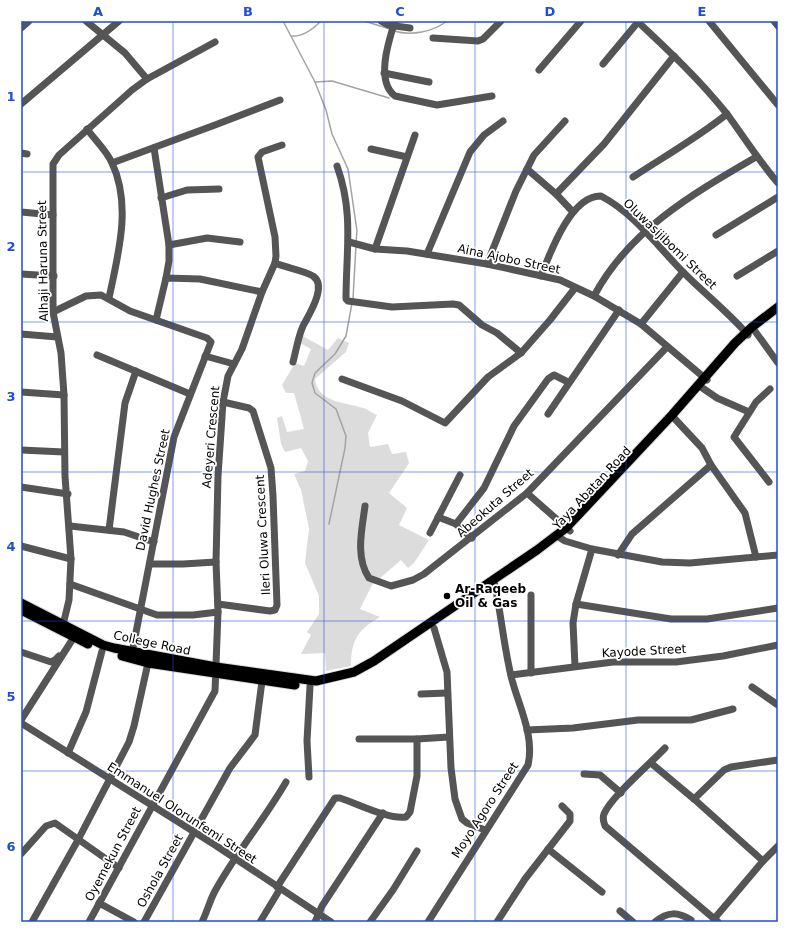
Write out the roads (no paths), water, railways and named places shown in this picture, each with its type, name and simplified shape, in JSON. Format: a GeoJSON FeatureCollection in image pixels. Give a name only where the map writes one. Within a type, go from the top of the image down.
{"type":"FeatureCollection","features":[{"type":"Feature","properties":{"kind":"main road","name":"Yaya Abatan Road"},"geometry":{"type":"LineString","coordinates":[[568,530],[750,331],[778,307]]}},
{"type":"Feature","properties":{"kind":"main road","name":"Yaya Abatan Road"},"geometry":{"type":"LineString","coordinates":[[750,331],[778,312]]}},
{"type":"Feature","properties":{"kind":"main road","name":"Yaya Abatan Road"},"geometry":{"type":"LineString","coordinates":[[216,671],[262,681],[310,686],[334,683],[357,676],[434,628],[495,585],[568,530],[674,418],[701,388],[705,379]]}},
{"type":"Feature","properties":{"kind":"main road","name":"Yaya Abatan Road"},"geometry":{"type":"LineString","coordinates":[[216,671],[316,681],[354,672],[374,661],[559,537]]}},
{"type":"Feature","properties":{"kind":"main road","name":"College Road"},"geometry":{"type":"LineString","coordinates":[[21,603],[62,628],[72,636],[102,651],[148,663],[216,671]]}},
{"type":"Feature","properties":{"kind":"main road","name":"College Road"},"geometry":{"type":"LineString","coordinates":[[21,610],[103,645],[132,653],[216,671]]}},
{"type":"Feature","properties":{"kind":"street"},"geometry":{"type":"LineString","coordinates":[[21,28],[29,21]]}},
{"type":"Feature","properties":{"kind":"street"},"geometry":{"type":"LineString","coordinates":[[86,21],[125,53],[147,79]]}},
{"type":"Feature","properties":{"kind":"street"},"geometry":{"type":"LineString","coordinates":[[21,104],[119,21]]}},
{"type":"Feature","properties":{"kind":"street"},"geometry":{"type":"LineString","coordinates":[[381,21],[393,27],[410,28]]}},
{"type":"Feature","properties":{"kind":"street"},"geometry":{"type":"LineString","coordinates":[[433,38],[478,41],[483,39],[501,21]]}},
{"type":"Feature","properties":{"kind":"street"},"geometry":{"type":"LineString","coordinates":[[539,70],[581,21]]}},
{"type":"Feature","properties":{"kind":"street"},"geometry":{"type":"LineString","coordinates":[[603,64],[637,21],[674,56],[727,114],[756,157],[777,180]]}},
{"type":"Feature","properties":{"kind":"street"},"geometry":{"type":"LineString","coordinates":[[709,21],[778,105]]}},
{"type":"Feature","properties":{"kind":"street"},"geometry":{"type":"LineString","coordinates":[[774,21],[778,26]]}},
{"type":"Feature","properties":{"kind":"street"},"geometry":{"type":"LineString","coordinates":[[393,27],[384,73],[391,93],[395,96],[437,105],[492,96]]}},
{"type":"Feature","properties":{"kind":"street","name":"Alhaji Haruna Street"},"geometry":{"type":"LineString","coordinates":[[62,628],[70,584],[72,559],[64,452],[64,395],[61,353],[53,312],[54,276],[51,174],[53,164],[59,155],[87,129],[147,79],[215,42]]}},
{"type":"Feature","properties":{"kind":"street"},"geometry":{"type":"LineString","coordinates":[[556,194],[604,144],[674,56]]}},
{"type":"Feature","properties":{"kind":"street"},"geometry":{"type":"LineString","coordinates":[[384,73],[429,82]]}},
{"type":"Feature","properties":{"kind":"street"},"geometry":{"type":"LineString","coordinates":[[112,163],[280,100]]}},
{"type":"Feature","properties":{"kind":"street"},"geometry":{"type":"LineString","coordinates":[[633,177],[680,146],[703,133],[727,114]]}},
{"type":"Feature","properties":{"kind":"street"},"geometry":{"type":"LineString","coordinates":[[487,264],[516,191],[527,169],[540,146],[565,120]]}},
{"type":"Feature","properties":{"kind":"street"},"geometry":{"type":"LineString","coordinates":[[427,254],[470,152],[484,135],[503,121]]}},
{"type":"Feature","properties":{"kind":"street"},"geometry":{"type":"LineString","coordinates":[[87,129],[112,163],[121,194],[122,234],[109,298]]}},
{"type":"Feature","properties":{"kind":"street"},"geometry":{"type":"LineString","coordinates":[[375,249],[415,135]]}},
{"type":"Feature","properties":{"kind":"street","name":"Adeyeri Crescent"},"geometry":{"type":"LineString","coordinates":[[216,671],[218,608],[216,562],[218,476],[224,402],[228,376],[242,349],[262,292],[275,263],[275,237],[258,157],[259,154],[282,145]]}},
{"type":"Feature","properties":{"kind":"street"},"geometry":{"type":"LineString","coordinates":[[154,148],[169,245],[169,261],[156,320]]}},
{"type":"Feature","properties":{"kind":"street"},"geometry":{"type":"LineString","coordinates":[[371,149],[407,156]]}},
{"type":"Feature","properties":{"kind":"street"},"geometry":{"type":"LineString","coordinates":[[594,296],[615,264],[646,232],[676,206],[703,188],[756,157]]}},
{"type":"Feature","properties":{"kind":"street"},"geometry":{"type":"LineString","coordinates":[[337,166],[344,184],[353,243],[346,299],[351,302],[392,306],[459,305],[482,325],[497,333],[521,353]]}},
{"type":"Feature","properties":{"kind":"street"},"geometry":{"type":"LineString","coordinates":[[527,169],[556,194],[573,212]]}},
{"type":"Feature","properties":{"kind":"street"},"geometry":{"type":"LineString","coordinates":[[161,198],[187,190],[219,189]]}},
{"type":"Feature","properties":{"kind":"street","name":"Oluwasijibomi Street"},"geometry":{"type":"LineString","coordinates":[[541,276],[556,238],[573,212],[591,198],[601,196],[620,208],[646,232],[683,272],[750,331],[778,363]]}},
{"type":"Feature","properties":{"kind":"street"},"geometry":{"type":"LineString","coordinates":[[716,235],[778,197]]}},
{"type":"Feature","properties":{"kind":"street"},"geometry":{"type":"LineString","coordinates":[[21,212],[53,215]]}},
{"type":"Feature","properties":{"kind":"street"},"geometry":{"type":"LineString","coordinates":[[169,245],[207,238],[240,242]]}},
{"type":"Feature","properties":{"kind":"street","name":"Aina Ajobo Street"},"geometry":{"type":"LineString","coordinates":[[353,243],[375,249],[427,254],[487,264],[560,280],[620,310],[641,324],[705,379]]}},
{"type":"Feature","properties":{"kind":"street"},"geometry":{"type":"LineString","coordinates":[[737,276],[778,251]]}},
{"type":"Feature","properties":{"kind":"street"},"geometry":{"type":"LineString","coordinates":[[275,263],[312,275],[317,281],[318,294],[312,313],[302,327],[293,362]]}},
{"type":"Feature","properties":{"kind":"street"},"geometry":{"type":"LineString","coordinates":[[641,324],[683,272]]}},
{"type":"Feature","properties":{"kind":"street"},"geometry":{"type":"LineString","coordinates":[[21,274],[54,276]]}},
{"type":"Feature","properties":{"kind":"street"},"geometry":{"type":"LineString","coordinates":[[166,278],[200,279],[262,292]]}},
{"type":"Feature","properties":{"kind":"street"},"geometry":{"type":"LineString","coordinates":[[342,379],[402,401],[445,423],[460,404],[488,377],[521,353],[550,320],[575,288]]}},
{"type":"Feature","properties":{"kind":"street","name":"David Hughes Street"},"geometry":{"type":"LineString","coordinates":[[53,312],[93,294],[109,298],[130,311],[210,339],[211,342],[174,436],[150,564],[139,610],[132,653]]}},
{"type":"Feature","properties":{"kind":"street"},"geometry":{"type":"LineString","coordinates":[[548,414],[568,382],[620,310]]}},
{"type":"Feature","properties":{"kind":"street"},"geometry":{"type":"LineString","coordinates":[[21,334],[58,337]]}},
{"type":"Feature","properties":{"kind":"street","name":"Abeokuta Street"},"geometry":{"type":"LineString","coordinates":[[365,506],[361,542],[362,563],[369,578],[391,586],[413,580],[424,574],[472,538],[487,523],[527,493],[667,347]]}},
{"type":"Feature","properties":{"kind":"street"},"geometry":{"type":"LineString","coordinates":[[97,355],[190,394]]}},
{"type":"Feature","properties":{"kind":"street"},"geometry":{"type":"LineString","coordinates":[[206,356],[234,364]]}},
{"type":"Feature","properties":{"kind":"street"},"geometry":{"type":"LineString","coordinates":[[109,530],[124,410],[136,371]]}},
{"type":"Feature","properties":{"kind":"street"},"geometry":{"type":"LineString","coordinates":[[456,524],[484,488],[514,426],[548,379],[554,375],[568,382]]}},
{"type":"Feature","properties":{"kind":"street"},"geometry":{"type":"LineString","coordinates":[[701,388],[717,398],[749,412]]}},
{"type":"Feature","properties":{"kind":"street"},"geometry":{"type":"LineString","coordinates":[[769,482],[734,437],[756,402],[770,389]]}},
{"type":"Feature","properties":{"kind":"street"},"geometry":{"type":"LineString","coordinates":[[21,392],[64,395]]}},
{"type":"Feature","properties":{"kind":"street","name":"Ileri Oluwa Crescent"},"geometry":{"type":"LineString","coordinates":[[218,608],[270,611],[275,610],[277,605],[273,496],[270,464],[252,409],[224,402]]}},
{"type":"Feature","properties":{"kind":"street"},"geometry":{"type":"LineString","coordinates":[[674,418],[702,448],[711,465],[745,513],[756,557]]}},
{"type":"Feature","properties":{"kind":"street"},"geometry":{"type":"LineString","coordinates":[[21,450],[64,452]]}},
{"type":"Feature","properties":{"kind":"street"},"geometry":{"type":"LineString","coordinates":[[618,555],[632,534],[711,465]]}},
{"type":"Feature","properties":{"kind":"street"},"geometry":{"type":"LineString","coordinates":[[430,533],[460,475]]}},
{"type":"Feature","properties":{"kind":"street"},"geometry":{"type":"LineString","coordinates":[[21,487],[68,494]]}},
{"type":"Feature","properties":{"kind":"street"},"geometry":{"type":"LineString","coordinates":[[527,493],[568,530]]}},
{"type":"Feature","properties":{"kind":"street"},"geometry":{"type":"LineString","coordinates":[[438,517],[456,524],[472,538]]}},
{"type":"Feature","properties":{"kind":"street"},"geometry":{"type":"LineString","coordinates":[[70,526],[109,530],[134,535],[154,542]]}},
{"type":"Feature","properties":{"kind":"street"},"geometry":{"type":"LineString","coordinates":[[559,537],[592,549],[662,562],[690,563],[778,555]]}},
{"type":"Feature","properties":{"kind":"street"},"geometry":{"type":"LineString","coordinates":[[21,546],[72,559]]}},
{"type":"Feature","properties":{"kind":"street"},"geometry":{"type":"LineString","coordinates":[[575,666],[573,623],[576,604],[592,549]]}},
{"type":"Feature","properties":{"kind":"street"},"geometry":{"type":"LineString","coordinates":[[150,564],[216,562]]}},
{"type":"Feature","properties":{"kind":"street"},"geometry":{"type":"LineString","coordinates":[[70,584],[139,610],[157,615],[174,616],[218,608]]}},
{"type":"Feature","properties":{"kind":"street","name":"Moyo Agoro Street"},"geometry":{"type":"LineString","coordinates":[[428,922],[485,830],[528,765],[530,751],[527,730],[511,675],[495,585]]}},
{"type":"Feature","properties":{"kind":"street"},"geometry":{"type":"LineString","coordinates":[[531,595],[531,673]]}},
{"type":"Feature","properties":{"kind":"street"},"geometry":{"type":"LineString","coordinates":[[576,604],[671,619],[707,619],[778,608]]}},
{"type":"Feature","properties":{"kind":"street"},"geometry":{"type":"LineString","coordinates":[[434,628],[447,672],[451,768],[459,812],[466,823],[485,830]]}},
{"type":"Feature","properties":{"kind":"street"},"geometry":{"type":"LineString","coordinates":[[21,652],[54,661],[72,636]]}},
{"type":"Feature","properties":{"kind":"street"},"geometry":{"type":"LineString","coordinates":[[21,722],[72,636]]}},
{"type":"Feature","properties":{"kind":"street","name":"Kayode Street"},"geometry":{"type":"LineString","coordinates":[[511,675],[613,662],[676,662],[723,656],[778,645]]}},
{"type":"Feature","properties":{"kind":"street"},"geometry":{"type":"LineString","coordinates":[[68,753],[86,712],[102,651]]}},
{"type":"Feature","properties":{"kind":"street"},"geometry":{"type":"LineString","coordinates":[[32,922],[78,840],[129,742],[148,663]]}},
{"type":"Feature","properties":{"kind":"street","name":"Oyemekun Street"},"geometry":{"type":"LineString","coordinates":[[89,922],[151,806],[213,699],[216,671]]}},
{"type":"Feature","properties":{"kind":"street","name":"Oshola Street"},"geometry":{"type":"LineString","coordinates":[[144,922],[230,768],[255,735],[262,681]]}},
{"type":"Feature","properties":{"kind":"street"},"geometry":{"type":"LineString","coordinates":[[309,777],[307,741],[310,686]]}},
{"type":"Feature","properties":{"kind":"street"},"geometry":{"type":"LineString","coordinates":[[752,687],[778,705]]}},
{"type":"Feature","properties":{"kind":"street"},"geometry":{"type":"LineString","coordinates":[[420,694],[447,693]]}},
{"type":"Feature","properties":{"kind":"street"},"geometry":{"type":"LineString","coordinates":[[527,730],[573,728],[638,720],[691,720],[733,709]]}},
{"type":"Feature","properties":{"kind":"street","name":"Emmanuel Olorunfemi Street"},"geometry":{"type":"LineString","coordinates":[[21,722],[194,832],[331,922]]}},
{"type":"Feature","properties":{"kind":"street"},"geometry":{"type":"LineString","coordinates":[[359,739],[417,740],[449,737]]}},
{"type":"Feature","properties":{"kind":"street"},"geometry":{"type":"LineString","coordinates":[[260,922],[278,888],[335,798],[340,798],[383,813],[406,817],[410,812],[417,776],[417,740]]}},
{"type":"Feature","properties":{"kind":"street"},"geometry":{"type":"LineString","coordinates":[[665,748],[621,793],[604,813],[603,817],[605,826],[716,920],[763,861],[778,846]]}},
{"type":"Feature","properties":{"kind":"street"},"geometry":{"type":"LineString","coordinates":[[694,799],[724,770],[730,767],[778,760]]}},
{"type":"Feature","properties":{"kind":"street"},"geometry":{"type":"LineString","coordinates":[[651,763],[694,799],[763,861]]}},
{"type":"Feature","properties":{"kind":"street"},"geometry":{"type":"LineString","coordinates":[[584,774],[600,775],[621,793]]}},
{"type":"Feature","properties":{"kind":"street"},"geometry":{"type":"LineString","coordinates":[[202,922],[214,893],[286,782]]}},
{"type":"Feature","properties":{"kind":"street"},"geometry":{"type":"LineString","coordinates":[[497,922],[525,879],[570,821],[570,814],[562,806]]}},
{"type":"Feature","properties":{"kind":"street"},"geometry":{"type":"LineString","coordinates":[[316,922],[322,906],[383,813]]}},
{"type":"Feature","properties":{"kind":"street"},"geometry":{"type":"LineString","coordinates":[[21,854],[50,823],[55,822],[119,868]]}},
{"type":"Feature","properties":{"kind":"street"},"geometry":{"type":"LineString","coordinates":[[548,849],[602,892]]}},
{"type":"Feature","properties":{"kind":"street"},"geometry":{"type":"LineString","coordinates":[[370,922],[417,851]]}},
{"type":"Feature","properties":{"kind":"street"},"geometry":{"type":"LineString","coordinates":[[99,903],[134,922]]}},
{"type":"Feature","properties":{"kind":"street"},"geometry":{"type":"LineString","coordinates":[[620,911],[633,922]]}},
{"type":"Feature","properties":{"kind":"street"},"geometry":{"type":"LineString","coordinates":[[655,922],[660,917],[675,913],[681,914],[691,920]]}},
{"type":"Feature","properties":{"kind":"waterway"},"geometry":{"type":"LineString","coordinates":[[283,21],[315,82],[326,110],[332,134],[348,169],[357,231],[356,242]]}},
{"type":"Feature","properties":{"kind":"waterway"},"geometry":{"type":"LineString","coordinates":[[292,36],[304,34],[321,21]]}},
{"type":"Feature","properties":{"kind":"waterway"},"geometry":{"type":"LineString","coordinates":[[364,21],[390,29]]}},
{"type":"Feature","properties":{"kind":"waterway"},"geometry":{"type":"LineString","coordinates":[[394,31],[407,33],[422,32],[435,28],[447,21]]}},
{"type":"Feature","properties":{"kind":"waterway"},"geometry":{"type":"LineString","coordinates":[[315,82],[332,81],[389,98]]}},
{"type":"Feature","properties":{"kind":"waterway"},"geometry":{"type":"LineString","coordinates":[[353,299],[356,245]]}},
{"type":"Feature","properties":{"kind":"waterway"},"geometry":{"type":"LineString","coordinates":[[329,524],[345,448],[346,436],[336,409],[315,393],[312,383],[315,373],[335,354],[346,336],[352,303]]}},
{"type":"Feature","properties":{"kind":"place","name":"Ar-Raqeeb Oil & Gas"},"geometry":{"type":"Point","coordinates":[447,596]}}]}
